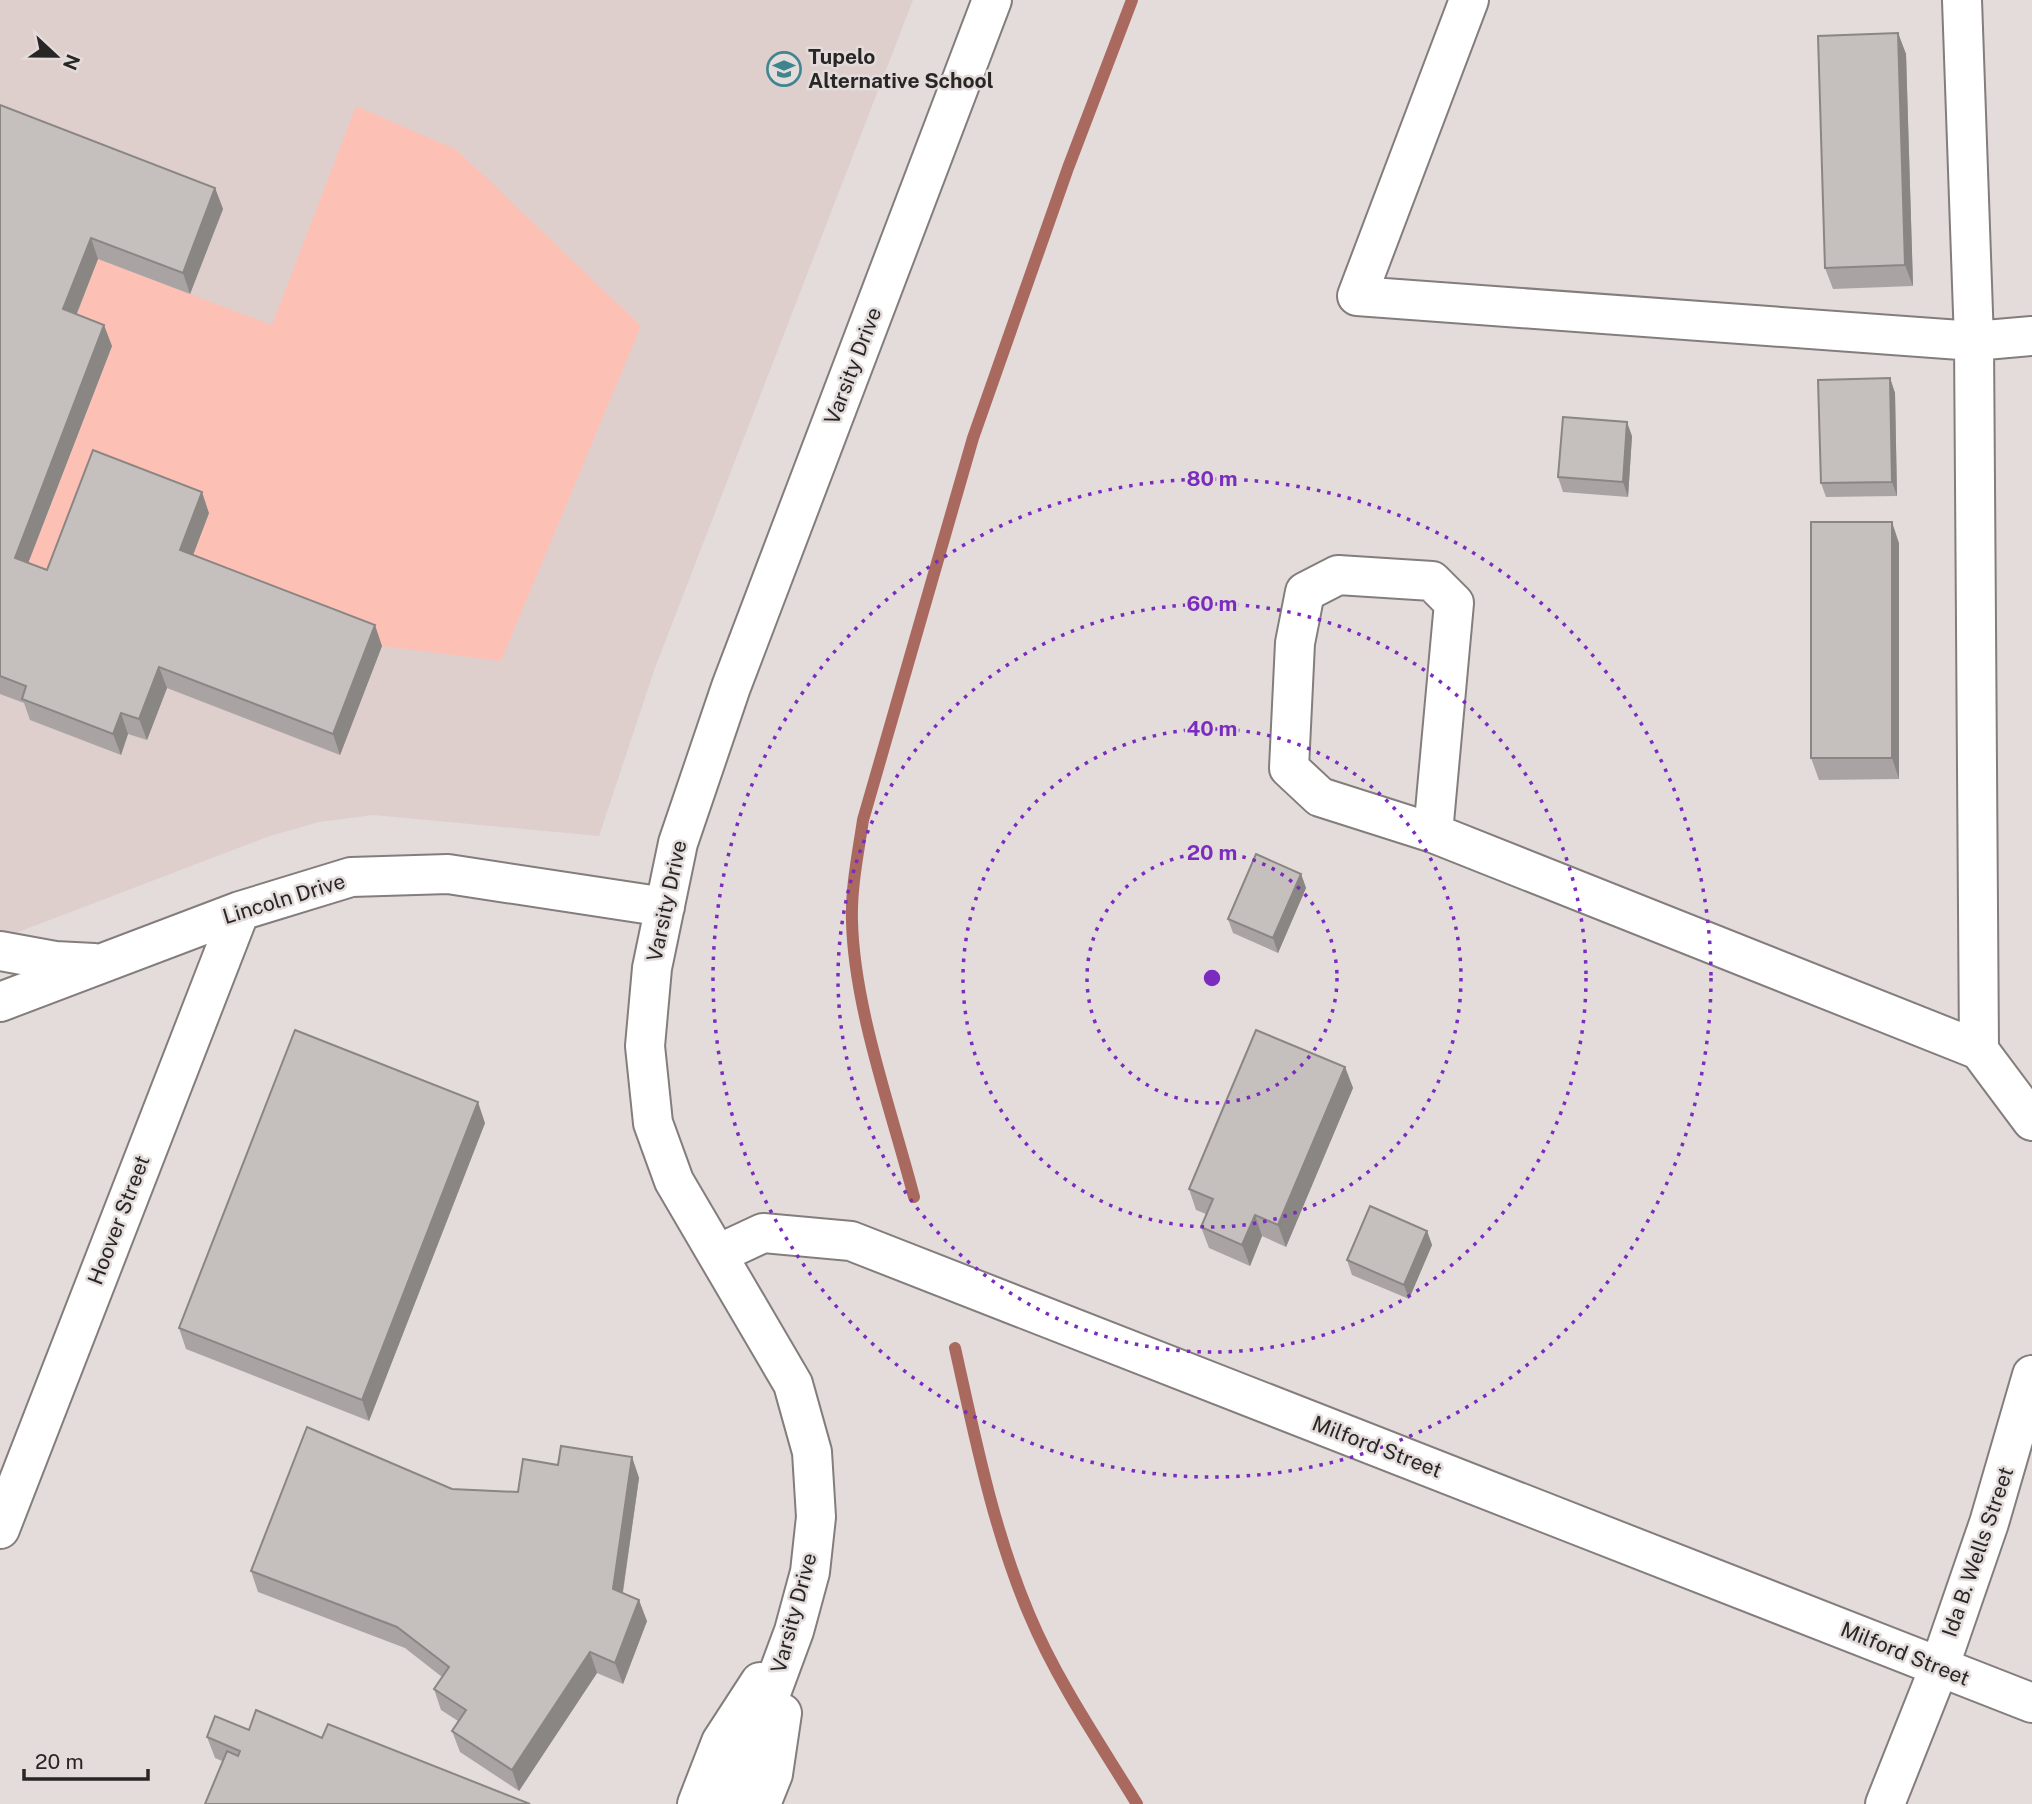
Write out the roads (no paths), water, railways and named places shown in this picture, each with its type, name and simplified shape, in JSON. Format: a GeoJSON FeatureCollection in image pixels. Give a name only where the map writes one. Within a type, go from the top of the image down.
{"type":"FeatureCollection","features":[{"type":"Feature","properties":{"kind":"street","name":"Varsity Drive"},"geometry":{"type":"LineString","coordinates":[[730,1804],[794,1631],[810,1572],[816,1517],[812,1452],[793,1384],[674,1181],[653,1123],[645,1046],[652,968],[678,844],[732,687],[992,0]]}},
{"type":"Feature","properties":{"kind":"street"},"geometry":{"type":"LineString","coordinates":[[1469,0],[1357,296],[1974,341],[2032,336]]}},
{"type":"Feature","properties":{"kind":"street"},"geometry":{"type":"LineString","coordinates":[[1962,0],[1974,341],[1979,1051]]}},
{"type":"Feature","properties":{"kind":"street"},"geometry":{"type":"LineString","coordinates":[[1433,833],[1454,603],[1432,581],[1338,575],[1305,592],[1295,643],[1289,768],[1320,797],[1433,833],[1979,1051],[2032,1121]]}},
{"type":"Feature","properties":{"kind":"street","name":"Lincoln Drive"},"geometry":{"type":"LineString","coordinates":[[0,1002],[240,911],[351,877],[448,874],[665,907]]}},
{"type":"Feature","properties":{"kind":"street","name":"Hoover Street"},"geometry":{"type":"LineString","coordinates":[[0,1529],[240,911]]}},
{"type":"Feature","properties":{"kind":"street"},"geometry":{"type":"LineString","coordinates":[[0,951],[55,961],[103,963]]}},
{"type":"Feature","properties":{"kind":"street","name":"Milford Street"},"geometry":{"type":"LineString","coordinates":[[718,1254],[762,1233],[851,1241],[2032,1703]]}},
{"type":"Feature","properties":{"kind":"street","name":"Ida B. Wells Street"},"geometry":{"type":"LineString","coordinates":[[1885,1804],[1939,1668],[2010,1461],[2032,1375]]}},
{"type":"Feature","properties":{"kind":"street"},"geometry":{"type":"LineString","coordinates":[[697,1804],[721,1742],[794,1631]]}},
{"type":"Feature","properties":{"kind":"street"},"geometry":{"type":"LineString","coordinates":[[761,1804],[773,1774],[794,1631]]}},
{"type":"Feature","properties":{"kind":"waterway"},"geometry":{"type":"LineString","coordinates":[[914,1197],[867,1024],[854,954],[853,896],[863,820],[973,438],[1068,168],[1132,0]]}},
{"type":"Feature","properties":{"kind":"waterway"},"geometry":{"type":"LineString","coordinates":[[955,1348],[995,1516],[1016,1582],[1040,1639],[1065,1687],[1137,1804]]}},
{"type":"Feature","properties":{"kind":"place","name":"Tupelo Alternative School"},"geometry":{"type":"Point","coordinates":[784,69]}}]}
